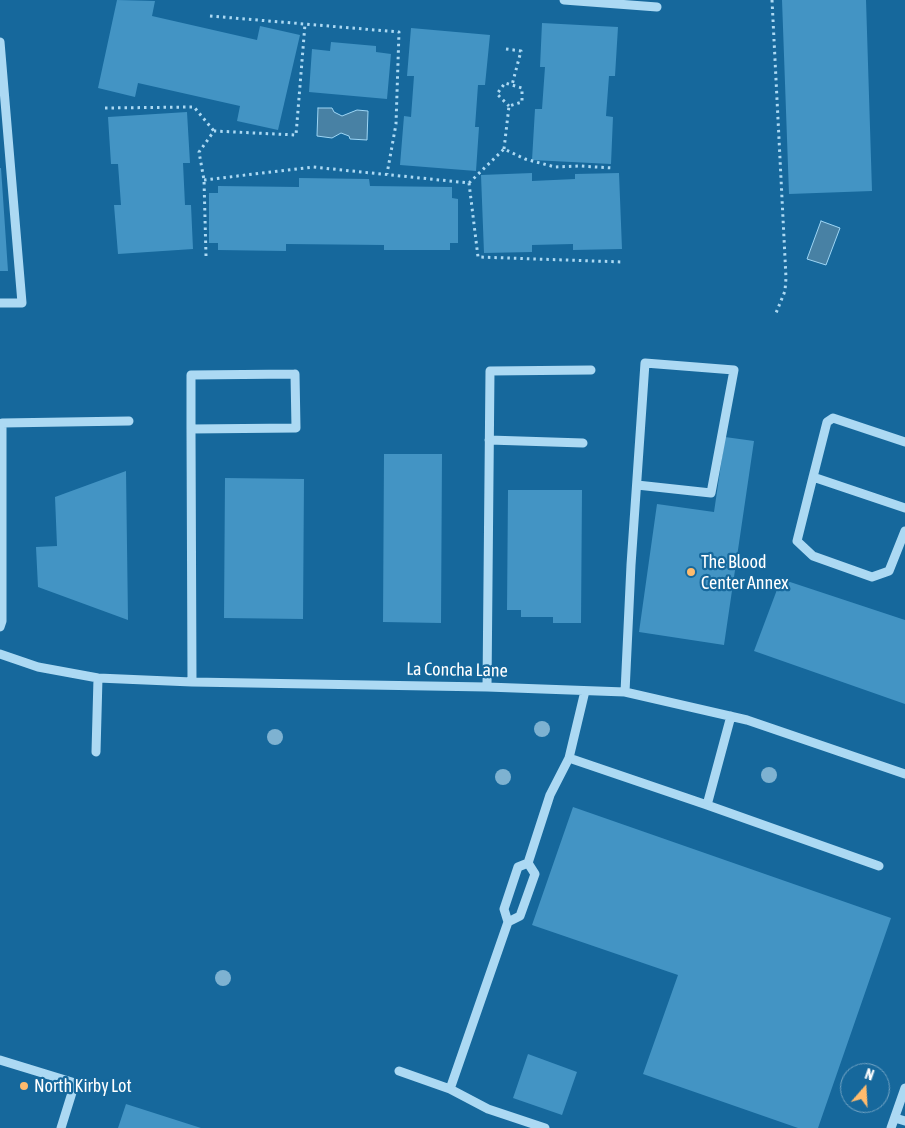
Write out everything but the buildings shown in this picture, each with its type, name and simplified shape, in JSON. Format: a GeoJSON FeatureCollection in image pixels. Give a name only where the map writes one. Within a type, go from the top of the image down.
{"type":"FeatureCollection","features":[{"type":"Feature","properties":{"kind":"street"},"geometry":{"type":"LineString","coordinates":[[564,0],[657,6]]}},
{"type":"Feature","properties":{"kind":"street"},"geometry":{"type":"LineString","coordinates":[[0,42],[22,303],[0,303]]}},
{"type":"Feature","properties":{"kind":"street"},"geometry":{"type":"LineString","coordinates":[[625,692],[631,565],[645,362],[734,370],[711,493],[637,485]]}},
{"type":"Feature","properties":{"kind":"street"},"geometry":{"type":"LineString","coordinates":[[488,687],[490,371],[591,370]]}},
{"type":"Feature","properties":{"kind":"street"},"geometry":{"type":"LineString","coordinates":[[191,429],[296,428],[295,374],[191,375],[191,429],[192,682]]}},
{"type":"Feature","properties":{"kind":"street"},"geometry":{"type":"LineString","coordinates":[[905,442],[833,418],[827,422],[798,541],[813,556],[872,577],[889,571],[905,530]]}},
{"type":"Feature","properties":{"kind":"street"},"geometry":{"type":"LineString","coordinates":[[0,627],[2,621],[2,422],[129,421]]}},
{"type":"Feature","properties":{"kind":"street"},"geometry":{"type":"LineString","coordinates":[[489,440],[583,443]]}},
{"type":"Feature","properties":{"kind":"street"},"geometry":{"type":"LineString","coordinates":[[814,477],[905,508]]}},
{"type":"Feature","properties":{"kind":"street","name":"La Concha Lane"},"geometry":{"type":"LineString","coordinates":[[0,654],[38,667],[98,678],[192,682],[488,687],[625,692],[747,720],[905,774]]}},
{"type":"Feature","properties":{"kind":"street"},"geometry":{"type":"LineString","coordinates":[[96,752],[98,678]]}},
{"type":"Feature","properties":{"kind":"street"},"geometry":{"type":"LineString","coordinates":[[528,863],[550,795],[568,758],[585,691]]}},
{"type":"Feature","properties":{"kind":"street"},"geometry":{"type":"LineString","coordinates":[[707,805],[731,716]]}},
{"type":"Feature","properties":{"kind":"street"},"geometry":{"type":"LineString","coordinates":[[568,758],[879,866]]}},
{"type":"Feature","properties":{"kind":"street"},"geometry":{"type":"LineString","coordinates":[[450,1090],[508,922],[504,909],[512,884],[518,867],[528,863]]}},
{"type":"Feature","properties":{"kind":"street"},"geometry":{"type":"LineString","coordinates":[[508,922],[520,916],[535,874],[528,863]]}},
{"type":"Feature","properties":{"kind":"street"},"geometry":{"type":"LineString","coordinates":[[0,1060],[76,1083],[61,1128]]}},
{"type":"Feature","properties":{"kind":"street"},"geometry":{"type":"LineString","coordinates":[[399,1071],[450,1090],[488,1109],[545,1128]]}},
{"type":"Feature","properties":{"kind":"street"},"geometry":{"type":"LineString","coordinates":[[891,1128],[905,1088]]}},
{"type":"Feature","properties":{"kind":"street"},"geometry":{"type":"LineString","coordinates":[[895,1118],[905,1121]]}},
{"type":"Feature","properties":{"kind":"path"},"geometry":{"type":"LineString","coordinates":[[772,0],[786,278],[785,291],[776,313]]}},
{"type":"Feature","properties":{"kind":"path"},"geometry":{"type":"LineString","coordinates":[[210,16],[399,32],[396,124],[387,174]]}},
{"type":"Feature","properties":{"kind":"path"},"geometry":{"type":"LineString","coordinates":[[105,108],[194,107],[214,131],[296,135],[305,24]]}},
{"type":"Feature","properties":{"kind":"path"},"geometry":{"type":"LineString","coordinates":[[506,49],[521,51],[512,85]]}},
{"type":"Feature","properties":{"kind":"path"},"geometry":{"type":"LineString","coordinates":[[505,83],[522,88],[522,102],[509,106],[497,94],[505,83]]}},
{"type":"Feature","properties":{"kind":"path"},"geometry":{"type":"LineString","coordinates":[[204,180],[313,167],[469,182],[504,149],[509,106]]}},
{"type":"Feature","properties":{"kind":"path"},"geometry":{"type":"LineString","coordinates":[[206,256],[204,180],[199,152],[214,131]]}},
{"type":"Feature","properties":{"kind":"path"},"geometry":{"type":"LineString","coordinates":[[504,149],[525,159],[555,167],[613,168]]}},
{"type":"Feature","properties":{"kind":"path"},"geometry":{"type":"LineString","coordinates":[[469,182],[478,257],[623,262]]}},
{"type":"Feature","properties":{"kind":"water"},"geometry":{"type":"Polygon","coordinates":[[[318,108],[332,108],[334,112],[342,116],[357,110],[368,111],[367,140],[350,139],[349,136],[341,133],[332,138],[317,136],[318,108]]]}},
{"type":"Feature","properties":{"kind":"water"},"geometry":{"type":"Polygon","coordinates":[[[821,221],[840,228],[826,265],[807,259],[821,221]]]}},
{"type":"Feature","properties":{"kind":"place","name":"The Blood Center Annex"},"geometry":{"type":"Point","coordinates":[691,572]}},
{"type":"Feature","properties":{"kind":"place","name":"North Kirby Lot"},"geometry":{"type":"Point","coordinates":[24,1086]}}]}
